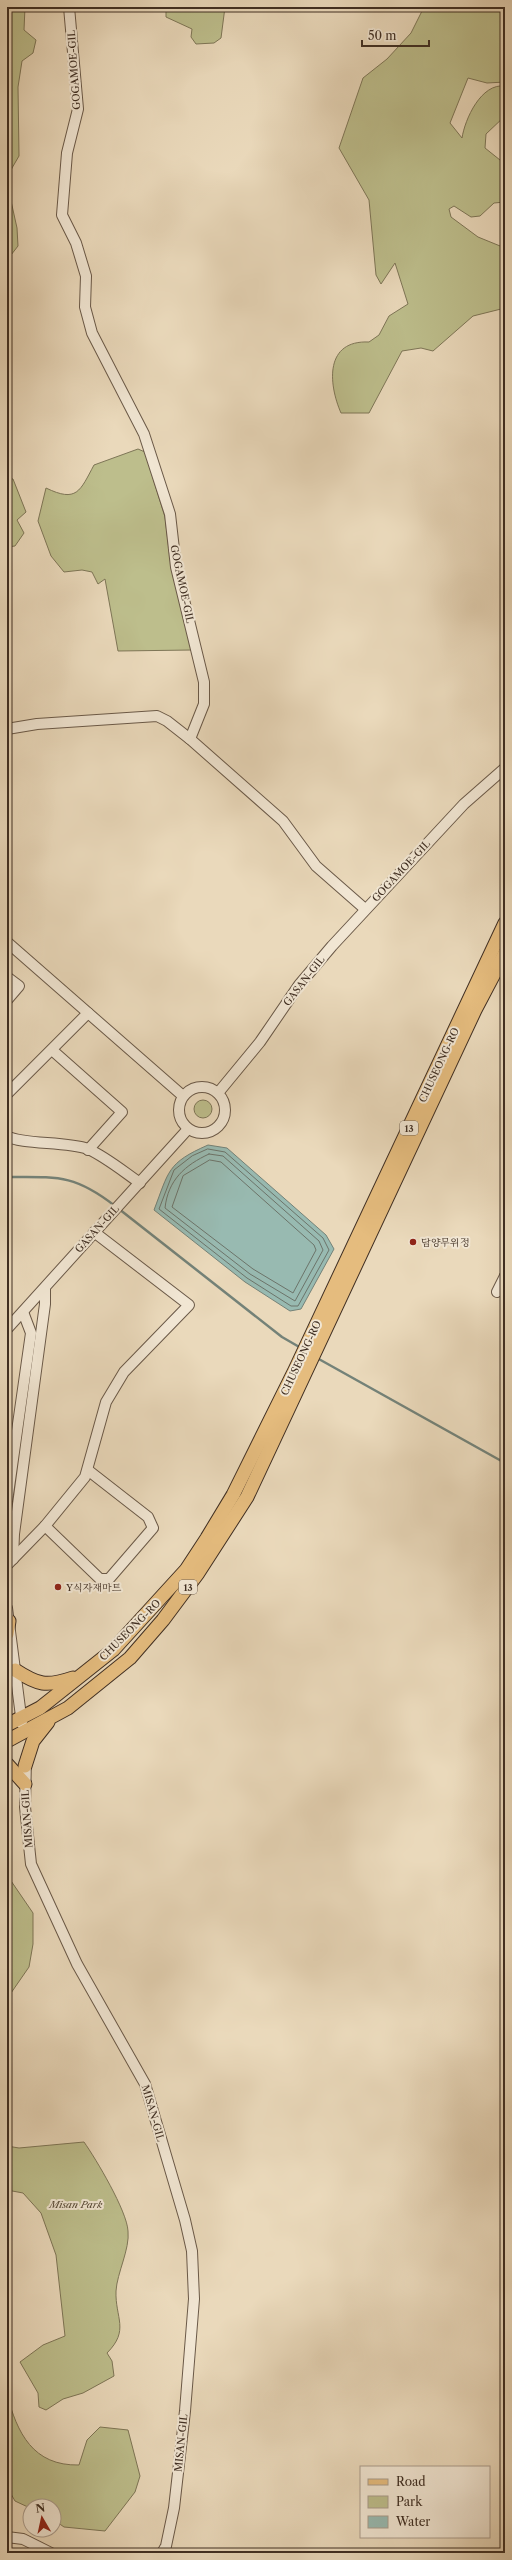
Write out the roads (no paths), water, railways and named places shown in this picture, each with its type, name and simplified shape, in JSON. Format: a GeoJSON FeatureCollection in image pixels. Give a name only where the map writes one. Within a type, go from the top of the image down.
{"type":"FeatureCollection","features":[{"type":"Feature","properties":{"kind":"main road","name":"CHUSEONG-RO"},"geometry":{"type":"LineString","coordinates":[[7,1725],[23,1725],[52,1717],[68,1708],[130,1658],[198,1574],[247,1497],[300,1373],[505,923]]}},
{"type":"Feature","properties":{"kind":"main road","name":"CHUSEONG-RO"},"geometry":{"type":"LineString","coordinates":[[317,1336],[475,1010],[505,953]]}},
{"type":"Feature","properties":{"kind":"main road","name":"CHUSEONG-RO"},"geometry":{"type":"LineString","coordinates":[[7,1741],[40,1708],[113,1650],[186,1570],[233,1495],[300,1373]]}},
{"type":"Feature","properties":{"kind":"main road"},"geometry":{"type":"LineString","coordinates":[[15,1670],[40,1684],[55,1684],[82,1674]]}},
{"type":"Feature","properties":{"kind":"main road"},"geometry":{"type":"LineString","coordinates":[[25,1766],[32,1741],[52,1717]]}},
{"type":"Feature","properties":{"kind":"main road"},"geometry":{"type":"LineString","coordinates":[[7,1764],[25,1784]]}},
{"type":"Feature","properties":{"kind":"street","name":"GOGAMOE-GIL"},"geometry":{"type":"LineString","coordinates":[[69,7],[78,109],[67,153],[62,214],[76,243],[86,276],[85,307],[92,333],[144,434],[170,514],[176,567],[204,682],[204,704],[190,739],[283,821],[316,866],[365,909],[464,804],[505,768]]}},
{"type":"Feature","properties":{"kind":"street"},"geometry":{"type":"LineString","coordinates":[[7,729],[37,724],[157,716],[190,739]]}},
{"type":"Feature","properties":{"kind":"street","name":"GASAN-GIL"},"geometry":{"type":"LineString","coordinates":[[218,1093],[260,1042],[299,985],[365,909]]}},
{"type":"Feature","properties":{"kind":"street"},"geometry":{"type":"LineString","coordinates":[[7,942],[183,1096]]}},
{"type":"Feature","properties":{"kind":"street"},"geometry":{"type":"LineString","coordinates":[[7,977],[18,986],[7,1000]]}},
{"type":"Feature","properties":{"kind":"street"},"geometry":{"type":"LineString","coordinates":[[7,1094],[88,1013]]}},
{"type":"Feature","properties":{"kind":"street"},"geometry":{"type":"LineString","coordinates":[[52,1050],[122,1112],[88,1150]]}},
{"type":"Feature","properties":{"kind":"street"},"geometry":{"type":"LineString","coordinates":[[204,1087],[218,1093],[225,1105],[225,1113],[220,1125],[208,1133],[194,1132],[188,1129],[180,1117],[180,1103],[183,1096],[196,1088],[204,1087]]}},
{"type":"Feature","properties":{"kind":"street","name":"GASAN-GIL"},"geometry":{"type":"LineString","coordinates":[[7,1329],[188,1129]]}},
{"type":"Feature","properties":{"kind":"street"},"geometry":{"type":"LineString","coordinates":[[7,1136],[14,1140],[42,1141],[88,1150],[140,1183]]}},
{"type":"Feature","properties":{"kind":"street"},"geometry":{"type":"LineString","coordinates":[[10,1562],[70,1498],[89,1471],[96,1432],[106,1402],[124,1372],[189,1305],[94,1232]]}},
{"type":"Feature","properties":{"kind":"street"},"geometry":{"type":"LineString","coordinates":[[497,1292],[505,1276]]}},
{"type":"Feature","properties":{"kind":"street"},"geometry":{"type":"LineString","coordinates":[[10,1562],[45,1304],[44,1288]]}},
{"type":"Feature","properties":{"kind":"street"},"geometry":{"type":"LineString","coordinates":[[7,1500],[31,1333],[23,1312]]}},
{"type":"Feature","properties":{"kind":"street"},"geometry":{"type":"LineString","coordinates":[[45,1526],[100,1579],[109,1579],[153,1528],[148,1517],[89,1471]]}},
{"type":"Feature","properties":{"kind":"street"},"geometry":{"type":"LineString","coordinates":[[8,1621],[23,1725]]}},
{"type":"Feature","properties":{"kind":"street","name":"MISAN-GIL"},"geometry":{"type":"LineString","coordinates":[[23,1725],[27,1747],[25,1766],[25,1807],[31,1864],[77,1964],[145,2084],[189,2236],[194,2299],[174,2508],[166,2546],[162,2553]]}},
{"type":"Feature","properties":{"kind":"street"},"geometry":{"type":"LineString","coordinates":[[7,2537],[23,2539],[50,2553]]}},
{"type":"Feature","properties":{"kind":"water"},"geometry":{"type":"Polygon","coordinates":[[[208,1145],[227,1148],[326,1235],[334,1249],[301,1309],[290,1311],[245,1282],[154,1210],[171,1170],[184,1157],[208,1145]]]}},
{"type":"Feature","properties":{"kind":"waterway"},"geometry":{"type":"LineString","coordinates":[[7,1177],[52,1178],[76,1183],[88,1188],[115,1206]]}},
{"type":"Feature","properties":{"kind":"waterway"},"geometry":{"type":"LineString","coordinates":[[119,1209],[282,1337],[301,1348]]}},
{"type":"Feature","properties":{"kind":"waterway"},"geometry":{"type":"LineString","coordinates":[[317,1358],[505,1463]]}},
{"type":"Feature","properties":{"kind":"place","name":"담양무위정"},"geometry":{"type":"Point","coordinates":[413,1242]}},
{"type":"Feature","properties":{"kind":"place","name":"Y식자재마트"},"geometry":{"type":"Point","coordinates":[58,1587]}},
{"type":"Feature","properties":{"kind":"park label","name":"Misan Park"},"geometry":{"type":"Point","coordinates":[76,2204]}}]}
